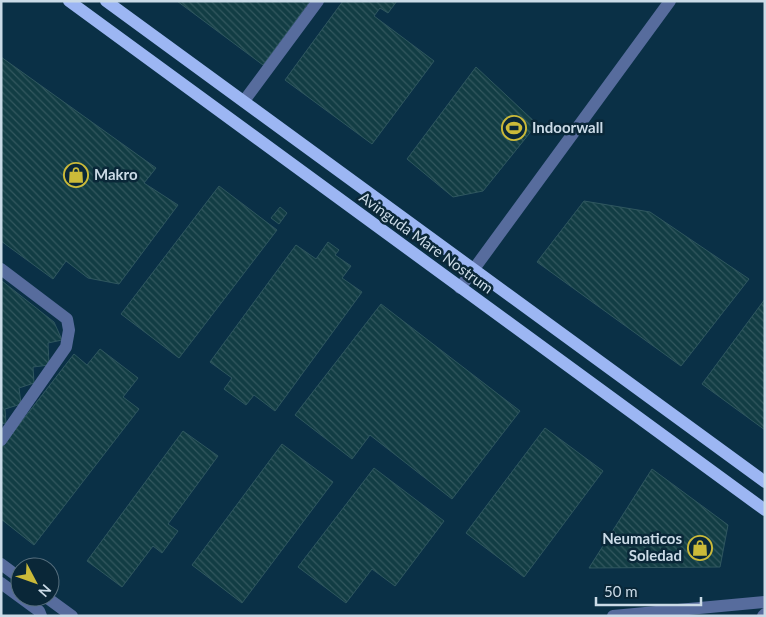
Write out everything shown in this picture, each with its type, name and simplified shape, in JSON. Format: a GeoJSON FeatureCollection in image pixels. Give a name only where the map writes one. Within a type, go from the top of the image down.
{"type":"FeatureCollection","features":[{"type":"Feature","properties":{"kind":"main road","name":"Avinguda Mare Nostrum"},"geometry":{"type":"LineString","coordinates":[[69,1],[765,510]]}},
{"type":"Feature","properties":{"kind":"main road","name":"Avinguda Mare Nostrum"},"geometry":{"type":"LineString","coordinates":[[106,1],[765,482]]}},
{"type":"Feature","properties":{"kind":"street"},"geometry":{"type":"LineString","coordinates":[[244,101],[318,1]]}},
{"type":"Feature","properties":{"kind":"street"},"geometry":{"type":"LineString","coordinates":[[460,288],[670,1]]}},
{"type":"Feature","properties":{"kind":"street"},"geometry":{"type":"LineString","coordinates":[[1,269],[67,319],[69,330],[66,347],[1,440]]}},
{"type":"Feature","properties":{"kind":"street"},"geometry":{"type":"LineString","coordinates":[[1,583],[39,611],[41,616]]}},
{"type":"Feature","properties":{"kind":"street"},"geometry":{"type":"LineString","coordinates":[[613,616],[765,602]]}},
{"type":"Feature","properties":{"kind":"street"},"geometry":{"type":"LineString","coordinates":[[60,607],[72,616]]}},
{"type":"Feature","properties":{"kind":"shaded area"},"geometry":{"type":"Polygon","coordinates":[[[1,1],[765,1],[765,616],[1,616],[1,1]]]}},
{"type":"Feature","properties":{"kind":"building"},"geometry":{"type":"Polygon","coordinates":[[[177,1],[310,1],[263,65],[177,1]]]}},
{"type":"Feature","properties":{"kind":"building"},"geometry":{"type":"Polygon","coordinates":[[[343,1],[397,1],[388,13],[380,8],[374,16],[434,61],[372,144],[285,80],[343,1]]]}},
{"type":"Feature","properties":{"kind":"building","name":"Makro"},"geometry":{"type":"Polygon","coordinates":[[[1,57],[156,168],[144,183],[178,205],[119,284],[88,278],[66,261],[53,279],[1,241],[1,57]]]}},
{"type":"Feature","properties":{"kind":"building"},"geometry":{"type":"Polygon","coordinates":[[[476,67],[537,124],[483,191],[453,197],[407,159],[476,67]]]}},
{"type":"Feature","properties":{"kind":"building"},"geometry":{"type":"Polygon","coordinates":[[[219,186],[277,230],[179,358],[121,314],[219,186]]]}},
{"type":"Feature","properties":{"kind":"building"},"geometry":{"type":"Polygon","coordinates":[[[584,201],[650,212],[749,279],[681,366],[537,262],[584,201]]]}},
{"type":"Feature","properties":{"kind":"building"},"geometry":{"type":"Polygon","coordinates":[[[280,207],[287,213],[279,224],[271,218],[280,207]]]}},
{"type":"Feature","properties":{"kind":"building"},"geometry":{"type":"Polygon","coordinates":[[[328,242],[339,250],[335,255],[351,266],[342,278],[362,292],[275,411],[254,395],[246,405],[224,389],[232,378],[210,362],[296,245],[316,259],[328,242]]]}},
{"type":"Feature","properties":{"kind":"building"},"geometry":{"type":"Polygon","coordinates":[[[2,281],[54,322],[62,340],[48,343],[49,365],[33,367],[34,383],[19,388],[21,404],[5,409],[6,423],[1,424],[2,281]]]}},
{"type":"Feature","properties":{"kind":"building"},"geometry":{"type":"Polygon","coordinates":[[[765,299],[765,430],[702,384],[765,299]]]}},
{"type":"Feature","properties":{"kind":"building"},"geometry":{"type":"Polygon","coordinates":[[[381,304],[520,411],[452,499],[370,435],[352,459],[295,415],[381,304]]]}},
{"type":"Feature","properties":{"kind":"building"},"geometry":{"type":"Polygon","coordinates":[[[100,349],[138,378],[123,397],[139,409],[34,545],[1,519],[1,448],[74,354],[87,365],[100,349]]]}},
{"type":"Feature","properties":{"kind":"building"},"geometry":{"type":"Polygon","coordinates":[[[545,428],[603,471],[524,577],[466,533],[545,428]]]}},
{"type":"Feature","properties":{"kind":"building"},"geometry":{"type":"Polygon","coordinates":[[[183,431],[218,456],[168,524],[178,531],[162,553],[153,546],[122,587],[87,561],[183,431]]]}},
{"type":"Feature","properties":{"kind":"building"},"geometry":{"type":"Polygon","coordinates":[[[282,444],[333,482],[242,603],[192,565],[282,444]]]}},
{"type":"Feature","properties":{"kind":"building"},"geometry":{"type":"Polygon","coordinates":[[[374,468],[444,521],[395,586],[372,569],[346,603],[298,567],[374,468]]]}},
{"type":"Feature","properties":{"kind":"building"},"geometry":{"type":"Polygon","coordinates":[[[652,469],[728,525],[720,567],[589,568],[652,469]]]}},
{"type":"Feature","properties":{"kind":"place","name":"Indoorwall"},"geometry":{"type":"Point","coordinates":[514,128]}},
{"type":"Feature","properties":{"kind":"place","name":"Makro"},"geometry":{"type":"Point","coordinates":[76,175]}},
{"type":"Feature","properties":{"kind":"place","name":"Neumaticos Soledad"},"geometry":{"type":"Point","coordinates":[700,548]}}]}
